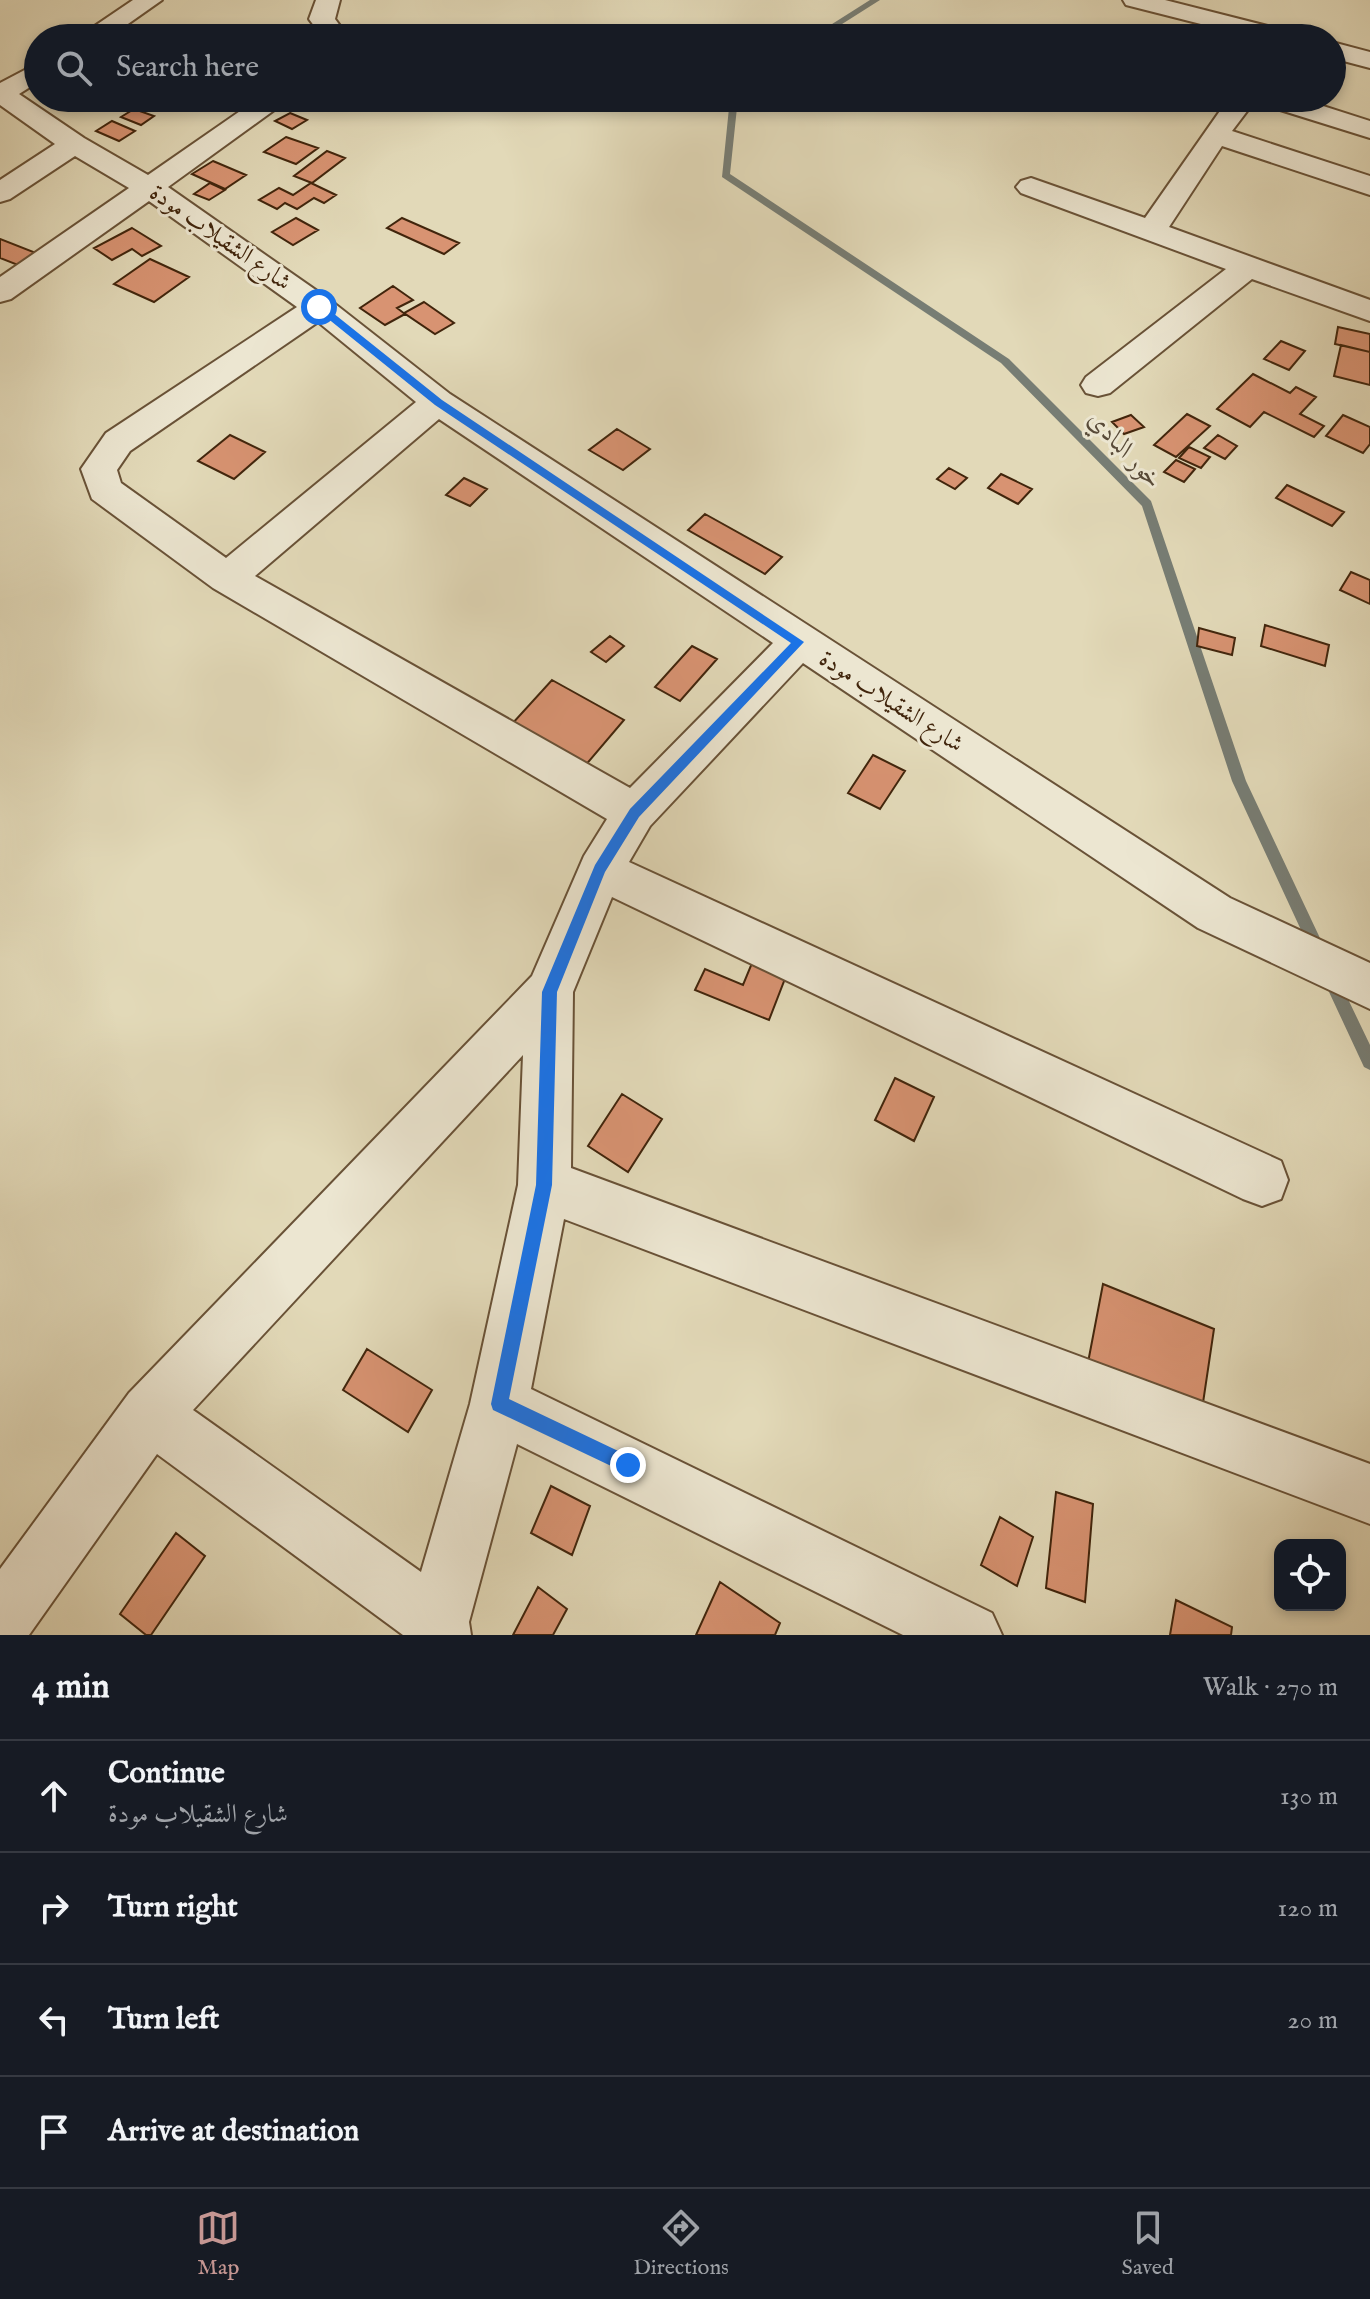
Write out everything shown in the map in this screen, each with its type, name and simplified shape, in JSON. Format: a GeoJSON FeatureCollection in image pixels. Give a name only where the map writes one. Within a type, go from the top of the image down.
{"type":"FeatureCollection","features":[{"type":"Feature","properties":{"kind":"street"},"geometry":{"type":"LineString","coordinates":[[112,24],[150,0]]}},
{"type":"Feature","properties":{"kind":"street"},"geometry":{"type":"LineString","coordinates":[[326,24],[322,19],[328,0]]}},
{"type":"Feature","properties":{"kind":"street"},"geometry":{"type":"LineString","coordinates":[[1135,0],[1228,24]]}},
{"type":"Feature","properties":{"kind":"street"},"geometry":{"type":"LineString","coordinates":[[1346,54],[1370,60]]}},
{"type":"Feature","properties":{"kind":"street"},"geometry":{"type":"LineString","coordinates":[[1,93],[24,79]]}},
{"type":"Feature","properties":{"kind":"street","name":"شارع الشقيلاب مودة"},"geometry":{"type":"LineString","coordinates":[[1,93],[24,109]]}},
{"type":"Feature","properties":{"kind":"street","name":"شارع الشقيلاب مودة"},"geometry":{"type":"LineString","coordinates":[[28,112],[74,144],[150,188],[319,307],[438,402],[1214,913],[1370,987]]}},
{"type":"Feature","properties":{"kind":"street"},"geometry":{"type":"LineString","coordinates":[[0,292],[257,112]]}},
{"type":"Feature","properties":{"kind":"street"},"geometry":{"type":"LineString","coordinates":[[1152,230],[1232,112]]}},
{"type":"Feature","properties":{"kind":"street"},"geometry":{"type":"LineString","coordinates":[[1314,112],[1370,130]]}},
{"type":"Feature","properties":{"kind":"street"},"geometry":{"type":"LineString","coordinates":[[1215,135],[1370,186]]}},
{"type":"Feature","properties":{"kind":"street"},"geometry":{"type":"LineString","coordinates":[[0,193],[74,144]]}},
{"type":"Feature","properties":{"kind":"street"},"geometry":{"type":"LineString","coordinates":[[1031,187],[1370,311]]}},
{"type":"Feature","properties":{"kind":"street"},"geometry":{"type":"LineString","coordinates":[[1098,385],[1175,327],[1248,266]]}},
{"type":"Feature","properties":{"kind":"street"},"geometry":{"type":"LineString","coordinates":[[319,307],[118,442],[99,469],[105,490],[227,578],[634,813]]}},
{"type":"Feature","properties":{"kind":"street"},"geometry":{"type":"LineString","coordinates":[[227,578],[438,402]]}},
{"type":"Feature","properties":{"kind":"street"},"geometry":{"type":"LineString","coordinates":[[0,1622],[150,1414],[549,992],[600,870],[634,813],[799,642]]}},
{"type":"Feature","properties":{"kind":"street"},"geometry":{"type":"LineString","coordinates":[[600,870],[1262,1180]]}},
{"type":"Feature","properties":{"kind":"street"},"geometry":{"type":"LineString","coordinates":[[150,1414],[439,1629],[499,1404],[544,1185],[549,992]]}},
{"type":"Feature","properties":{"kind":"street"},"geometry":{"type":"LineString","coordinates":[[544,1185],[1370,1494]]}},
{"type":"Feature","properties":{"kind":"street"},"geometry":{"type":"LineString","coordinates":[[499,1404],[970,1635]]}},
{"type":"Feature","properties":{"kind":"building"},"geometry":{"type":"Polygon","coordinates":[[[129,112],[154,116],[141,125],[121,117],[129,112]]]}},
{"type":"Feature","properties":{"kind":"building"},"geometry":{"type":"Polygon","coordinates":[[[290,113],[307,120],[292,129],[275,121],[290,113]]]}},
{"type":"Feature","properties":{"kind":"building"},"geometry":{"type":"Polygon","coordinates":[[[112,121],[135,131],[119,141],[96,131],[112,121]]]}},
{"type":"Feature","properties":{"kind":"building"},"geometry":{"type":"Polygon","coordinates":[[[286,137],[318,148],[296,164],[264,152],[286,137]]]}},
{"type":"Feature","properties":{"kind":"building"},"geometry":{"type":"Polygon","coordinates":[[[327,151],[345,158],[312,183],[294,176],[327,151]]]}},
{"type":"Feature","properties":{"kind":"building"},"geometry":{"type":"Polygon","coordinates":[[[213,161],[246,175],[225,189],[192,174],[213,161]]]}},
{"type":"Feature","properties":{"kind":"building"},"geometry":{"type":"Polygon","coordinates":[[[210,183],[225,190],[209,200],[194,194],[210,183]]]}},
{"type":"Feature","properties":{"kind":"building"},"geometry":{"type":"Polygon","coordinates":[[[311,183],[336,195],[324,203],[314,198],[297,209],[285,203],[277,209],[259,200],[279,188],[293,195],[311,183]]]}},
{"type":"Feature","properties":{"kind":"building"},"geometry":{"type":"Polygon","coordinates":[[[296,218],[318,230],[293,245],[272,232],[296,218]]]}},
{"type":"Feature","properties":{"kind":"building"},"geometry":{"type":"Polygon","coordinates":[[[402,218],[459,243],[444,254],[387,228],[402,218]]]}},
{"type":"Feature","properties":{"kind":"building"},"geometry":{"type":"Polygon","coordinates":[[[132,228],[161,246],[142,256],[132,249],[112,260],[94,248],[132,228]]]}},
{"type":"Feature","properties":{"kind":"building"},"geometry":{"type":"Polygon","coordinates":[[[0,239],[46,257],[28,269],[0,258],[0,239]]]}},
{"type":"Feature","properties":{"kind":"building"},"geometry":{"type":"Polygon","coordinates":[[[150,259],[189,277],[154,302],[114,284],[150,259]]]}},
{"type":"Feature","properties":{"kind":"building"},"geometry":{"type":"Polygon","coordinates":[[[393,286],[413,300],[397,308],[405,314],[385,325],[360,308],[393,286]]]}},
{"type":"Feature","properties":{"kind":"building"},"geometry":{"type":"Polygon","coordinates":[[[424,302],[454,323],[435,334],[404,313],[424,302]]]}},
{"type":"Feature","properties":{"kind":"building"},"geometry":{"type":"Polygon","coordinates":[[[1338,327],[1370,334],[1370,352],[1335,344],[1338,327]]]}},
{"type":"Feature","properties":{"kind":"building"},"geometry":{"type":"Polygon","coordinates":[[[1281,341],[1305,351],[1289,370],[1264,359],[1281,341]]]}},
{"type":"Feature","properties":{"kind":"building"},"geometry":{"type":"Polygon","coordinates":[[[1341,345],[1370,352],[1370,385],[1334,376],[1341,345]]]}},
{"type":"Feature","properties":{"kind":"building"},"geometry":{"type":"Polygon","coordinates":[[[1253,374],[1290,393],[1296,387],[1316,397],[1300,414],[1324,426],[1314,437],[1264,412],[1250,427],[1217,409],[1253,374]]]}},
{"type":"Feature","properties":{"kind":"building"},"geometry":{"type":"Polygon","coordinates":[[[1187,414],[1210,426],[1176,457],[1154,445],[1187,414]]]}},
{"type":"Feature","properties":{"kind":"building"},"geometry":{"type":"Polygon","coordinates":[[[1131,415],[1144,427],[1124,434],[1112,422],[1131,415]]]}},
{"type":"Feature","properties":{"kind":"building"},"geometry":{"type":"Polygon","coordinates":[[[1343,415],[1370,427],[1370,444],[1363,453],[1326,436],[1343,415]]]}},
{"type":"Feature","properties":{"kind":"building"},"geometry":{"type":"Polygon","coordinates":[[[617,429],[650,449],[623,470],[589,450],[617,429]]]}},
{"type":"Feature","properties":{"kind":"building"},"geometry":{"type":"Polygon","coordinates":[[[230,435],[265,452],[234,479],[198,461],[230,435]]]}},
{"type":"Feature","properties":{"kind":"building"},"geometry":{"type":"Polygon","coordinates":[[[1218,435],[1237,446],[1225,459],[1204,448],[1218,435]]]}},
{"type":"Feature","properties":{"kind":"building"},"geometry":{"type":"Polygon","coordinates":[[[1189,447],[1210,457],[1201,468],[1179,458],[1189,447]]]}},
{"type":"Feature","properties":{"kind":"building"},"geometry":{"type":"Polygon","coordinates":[[[1176,460],[1195,469],[1184,482],[1164,472],[1176,460]]]}},
{"type":"Feature","properties":{"kind":"building"},"geometry":{"type":"Polygon","coordinates":[[[949,468],[967,478],[955,489],[937,479],[949,468]]]}},
{"type":"Feature","properties":{"kind":"building"},"geometry":{"type":"Polygon","coordinates":[[[1001,474],[1032,489],[1018,504],[988,488],[1001,474]]]}},
{"type":"Feature","properties":{"kind":"building"},"geometry":{"type":"Polygon","coordinates":[[[464,478],[487,489],[470,506],[446,495],[464,478]]]}},
{"type":"Feature","properties":{"kind":"building"},"geometry":{"type":"Polygon","coordinates":[[[1287,485],[1344,512],[1332,526],[1276,498],[1287,485]]]}},
{"type":"Feature","properties":{"kind":"building"},"geometry":{"type":"Polygon","coordinates":[[[705,514],[782,557],[765,574],[688,530],[705,514]]]}},
{"type":"Feature","properties":{"kind":"building"},"geometry":{"type":"Polygon","coordinates":[[[1351,572],[1370,580],[1370,604],[1340,590],[1351,572]]]}},
{"type":"Feature","properties":{"kind":"building"},"geometry":{"type":"Polygon","coordinates":[[[1265,625],[1329,645],[1325,666],[1261,646],[1265,625]]]}},
{"type":"Feature","properties":{"kind":"building"},"geometry":{"type":"Polygon","coordinates":[[[1199,628],[1235,638],[1232,655],[1197,646],[1199,628]]]}},
{"type":"Feature","properties":{"kind":"building"},"geometry":{"type":"Polygon","coordinates":[[[610,636],[624,646],[606,662],[591,652],[610,636]]]}},
{"type":"Feature","properties":{"kind":"building"},"geometry":{"type":"Polygon","coordinates":[[[692,646],[717,659],[680,701],[655,687],[692,646]]]}},
{"type":"Feature","properties":{"kind":"building"},"geometry":{"type":"Polygon","coordinates":[[[552,680],[624,720],[584,767],[511,725],[552,680]]]}},
{"type":"Feature","properties":{"kind":"building"},"geometry":{"type":"Polygon","coordinates":[[[873,755],[905,771],[880,809],[848,793],[873,755]]]}},
{"type":"Feature","properties":{"kind":"building"},"geometry":{"type":"Polygon","coordinates":[[[752,963],[786,976],[769,1020],[695,990],[705,969],[743,985],[752,963]]]}},
{"type":"Feature","properties":{"kind":"building"},"geometry":{"type":"Polygon","coordinates":[[[895,1078],[934,1097],[914,1141],[875,1120],[895,1078]]]}},
{"type":"Feature","properties":{"kind":"building"},"geometry":{"type":"Polygon","coordinates":[[[622,1094],[662,1119],[628,1172],[588,1146],[622,1094]]]}},
{"type":"Feature","properties":{"kind":"building"},"geometry":{"type":"Polygon","coordinates":[[[1103,1284],[1214,1329],[1200,1423],[1086,1373],[1103,1284]]]}},
{"type":"Feature","properties":{"kind":"building"},"geometry":{"type":"Polygon","coordinates":[[[367,1349],[432,1390],[408,1432],[343,1390],[367,1349]]]}},
{"type":"Feature","properties":{"kind":"building"},"geometry":{"type":"Polygon","coordinates":[[[551,1486],[590,1506],[572,1555],[531,1533],[551,1486]]]}},
{"type":"Feature","properties":{"kind":"building"},"geometry":{"type":"Polygon","coordinates":[[[1056,1492],[1093,1504],[1085,1602],[1046,1588],[1056,1492]]]}},
{"type":"Feature","properties":{"kind":"building"},"geometry":{"type":"Polygon","coordinates":[[[1000,1517],[1033,1537],[1017,1586],[981,1565],[1000,1517]]]}},
{"type":"Feature","properties":{"kind":"building"},"geometry":{"type":"Polygon","coordinates":[[[176,1533],[205,1556],[151,1635],[146,1635],[120,1614],[176,1533]]]}},
{"type":"Feature","properties":{"kind":"building"},"geometry":{"type":"Polygon","coordinates":[[[720,1582],[780,1623],[775,1635],[696,1635],[720,1582]]]}},
{"type":"Feature","properties":{"kind":"building"},"geometry":{"type":"Polygon","coordinates":[[[538,1587],[567,1609],[553,1635],[513,1635],[538,1587]]]}},
{"type":"Feature","properties":{"kind":"building"},"geometry":{"type":"Polygon","coordinates":[[[1176,1600],[1232,1627],[1231,1635],[1170,1635],[1176,1600]]]}},
{"type":"Feature","properties":{"kind":"waterway","name":"خور البادي"},"geometry":{"type":"LineString","coordinates":[[837,24],[876,0]]}},
{"type":"Feature","properties":{"kind":"waterway","name":"خور البادي"},"geometry":{"type":"LineString","coordinates":[[732,112],[725,175],[1005,361],[1147,504],[1239,781],[1319,953]]}},
{"type":"Feature","properties":{"kind":"waterway","name":"خور البادي"},"geometry":{"type":"LineString","coordinates":[[1331,979],[1370,1062]]}},
{"type":"Feature","properties":{"kind":"route"},"geometry":{"type":"LineString","coordinates":[[319,307],[438,402],[799,642],[634,813],[600,870],[549,992],[544,1185],[499,1404],[628,1465]]}}]}
